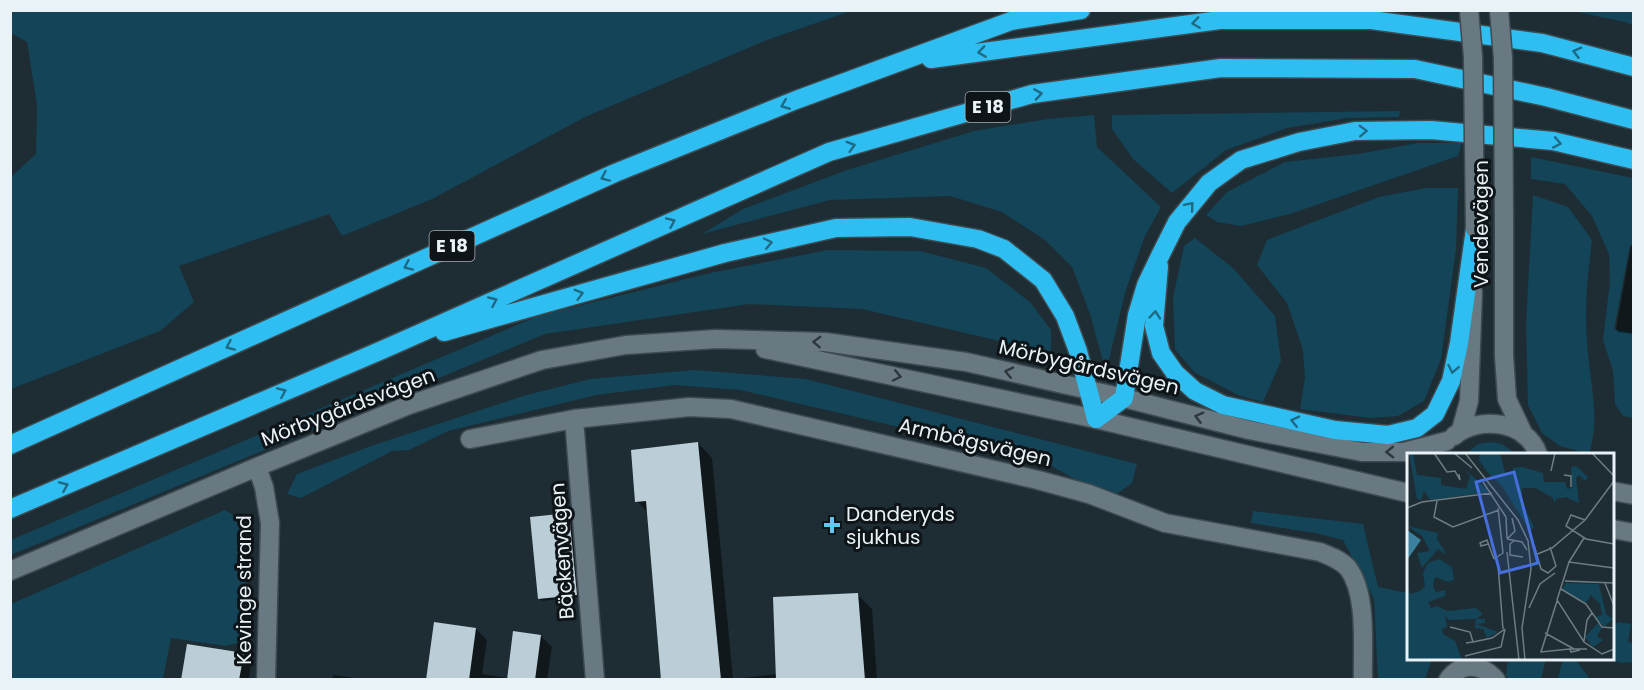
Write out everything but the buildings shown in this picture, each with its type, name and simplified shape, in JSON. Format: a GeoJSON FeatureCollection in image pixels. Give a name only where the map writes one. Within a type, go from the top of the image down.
{"type":"FeatureCollection","features":[{"type":"Feature","properties":{"kind":"highway"},"geometry":{"type":"LineString","coordinates":[[900,63],[1011,21],[1081,10]]}},
{"type":"Feature","properties":{"kind":"highway","name":"E 18"},"geometry":{"type":"LineString","coordinates":[[10,445],[615,173],[796,100],[900,63],[1220,20],[1371,20],[1542,42],[1634,67]]}},
{"type":"Feature","properties":{"kind":"highway","name":"E 18"},"geometry":{"type":"LineString","coordinates":[[10,509],[382,350],[829,152],[1032,94],[1221,68],[1415,69],[1546,97],[1634,120]]}},
{"type":"Feature","properties":{"kind":"highway"},"geometry":{"type":"LineString","coordinates":[[382,350],[725,253],[836,228],[910,227],[978,238],[1004,249],[1043,280],[1065,316],[1078,351],[1096,419],[1124,398],[1137,315],[1146,285],[1177,222],[1209,183],[1241,160],[1299,142],[1355,131],[1431,130],[1553,141],[1634,160]]}},
{"type":"Feature","properties":{"kind":"highway"},"geometry":{"type":"LineString","coordinates":[[1160,256],[1154,327],[1161,352],[1175,373],[1195,391],[1223,405],[1335,430],[1388,435],[1417,428],[1435,414],[1451,381],[1459,343],[1475,229]]}},
{"type":"Feature","properties":{"kind":"street","name":"Vendevägen"},"geometry":{"type":"LineString","coordinates":[[1449,442],[1469,401],[1475,229],[1473,57],[1469,10]]}},
{"type":"Feature","properties":{"kind":"street","name":"Vendevägen"},"geometry":{"type":"LineString","coordinates":[[1499,10],[1503,58],[1504,356],[1508,399],[1524,435]]}},
{"type":"Feature","properties":{"kind":"street","name":"Mörbygårdsvägen"},"geometry":{"type":"LineString","coordinates":[[10,571],[409,405],[542,360],[626,345],[716,339],[825,342],[966,362],[1124,398],[1249,430],[1362,452],[1404,452],[1449,442],[1479,423],[1502,424],[1524,435]]}},
{"type":"Feature","properties":{"kind":"street","name":"Mörbygårdsvägen"},"geometry":{"type":"LineString","coordinates":[[716,339],[1096,419],[1407,493]]}},
{"type":"Feature","properties":{"kind":"street","name":"Armbågsvägen"},"geometry":{"type":"LineString","coordinates":[[470,439],[574,419],[688,407],[731,410],[1038,480],[1089,494],[1165,523],[1320,552],[1335,558],[1347,567],[1355,580],[1362,611],[1363,680]]}},
{"type":"Feature","properties":{"kind":"street","name":"Bäckenvägen"},"geometry":{"type":"LineString","coordinates":[[574,419],[595,680]]}},
{"type":"Feature","properties":{"kind":"street"},"geometry":{"type":"LineString","coordinates":[[1524,435],[1540,453]]}},
{"type":"Feature","properties":{"kind":"street","name":"Kevinge strand"},"geometry":{"type":"LineString","coordinates":[[257,467],[264,487],[270,523],[266,680]]}},
{"type":"Feature","properties":{"kind":"street"},"geometry":{"type":"LineString","coordinates":[[1614,491],[1634,495]]}},
{"type":"Feature","properties":{"kind":"street"},"geometry":{"type":"LineString","coordinates":[[1614,529],[1634,533]]}},
{"type":"Feature","properties":{"kind":"street"},"geometry":{"type":"LineString","coordinates":[[1452,670],[1470,666],[1492,671]]}},
{"type":"Feature","properties":{"kind":"shaded area"},"geometry":{"type":"Polygon","coordinates":[[[11,10],[851,11],[767,40],[585,117],[432,199],[342,236],[329,214],[179,266],[194,302],[160,331],[11,389],[11,177],[36,154],[37,105],[27,42],[11,33],[11,10]]]}},
{"type":"Feature","properties":{"kind":"shaded area"},"geometry":{"type":"Polygon","coordinates":[[[1572,11],[1633,11],[1633,25],[1625,22],[1572,11]]]}},
{"type":"Feature","properties":{"kind":"shaded area"},"geometry":{"type":"Polygon","coordinates":[[[1400,111],[1399,117],[1348,118],[1287,128],[1226,150],[1172,193],[1133,159],[1112,129],[1112,115],[1400,111]]]}},
{"type":"Feature","properties":{"kind":"shaded area"},"geometry":{"type":"Polygon","coordinates":[[[1094,115],[1097,147],[1161,207],[1144,238],[1125,293],[1106,372],[1090,314],[1072,267],[1045,240],[1002,212],[950,196],[830,200],[702,234],[743,209],[847,170],[974,131],[1048,119],[1094,115]]]}},
{"type":"Feature","properties":{"kind":"shaded area"},"geometry":{"type":"Polygon","coordinates":[[[1418,143],[1462,143],[1458,156],[1290,214],[1241,226],[1217,222],[1206,215],[1227,192],[1285,162],[1358,154],[1418,143]]]}},
{"type":"Feature","properties":{"kind":"shaded area"},"geometry":{"type":"Polygon","coordinates":[[[1531,157],[1633,178],[1633,245],[1630,245],[1614,329],[1633,333],[1633,418],[1623,416],[1615,404],[1613,371],[1603,340],[1610,282],[1609,254],[1592,216],[1565,184],[1531,179],[1531,157]]]}},
{"type":"Feature","properties":{"kind":"shaded area"},"geometry":{"type":"Polygon","coordinates":[[[1426,188],[1458,188],[1456,249],[1441,359],[1424,401],[1398,416],[1370,418],[1300,409],[1305,378],[1303,350],[1287,303],[1257,265],[1267,240],[1379,197],[1426,188]]]}},
{"type":"Feature","properties":{"kind":"shaded area"},"geometry":{"type":"Polygon","coordinates":[[[1533,195],[1568,207],[1592,240],[1586,316],[1594,412],[1589,453],[1560,446],[1542,433],[1528,405],[1526,324],[1533,195]]]}},
{"type":"Feature","properties":{"kind":"shaded area"},"geometry":{"type":"Polygon","coordinates":[[[1195,238],[1233,268],[1275,316],[1281,361],[1263,402],[1240,396],[1194,372],[1175,349],[1173,298],[1184,246],[1195,238]]]}},
{"type":"Feature","properties":{"kind":"shaded area"},"geometry":{"type":"Polygon","coordinates":[[[828,250],[920,251],[986,268],[1030,302],[1051,330],[1051,353],[862,309],[749,304],[545,334],[11,555],[11,540],[538,316],[710,273],[828,250]]]}},
{"type":"Feature","properties":{"kind":"shaded area"},"geometry":{"type":"Polygon","coordinates":[[[695,370],[806,379],[1137,464],[1132,483],[1110,499],[1041,460],[740,390],[675,385],[596,395],[448,431],[409,450],[392,451],[301,498],[287,494],[297,474],[371,446],[523,396],[590,379],[695,370]]]}},
{"type":"Feature","properties":{"kind":"shaded area"},"geometry":{"type":"Polygon","coordinates":[[[1491,442],[1502,444],[1515,453],[1467,453],[1478,444],[1491,442]]]}},
{"type":"Feature","properties":{"kind":"shaded area"},"geometry":{"type":"Polygon","coordinates":[[[225,510],[243,521],[252,639],[226,646],[171,638],[163,679],[11,679],[11,604],[225,510]]]}},
{"type":"Feature","properties":{"kind":"shaded area"},"geometry":{"type":"Polygon","coordinates":[[[1253,511],[1363,524],[1378,587],[1407,593],[1407,660],[1432,660],[1425,679],[1378,679],[1374,599],[1343,540],[1251,523],[1253,511]]]}},
{"type":"Feature","properties":{"kind":"shaded area"},"geometry":{"type":"Polygon","coordinates":[[[1618,622],[1631,624],[1628,642],[1633,643],[1633,662],[1621,663],[1612,660],[1614,660],[1614,625],[1618,622]]]}},
{"type":"Feature","properties":{"kind":"shaded area"},"geometry":{"type":"Polygon","coordinates":[[[1508,660],[1546,660],[1541,679],[1508,679],[1506,675],[1508,660]]]}},
{"type":"Feature","properties":{"kind":"shaded area"},"geometry":{"type":"Polygon","coordinates":[[[1563,660],[1576,660],[1590,679],[1558,679],[1563,660]]]}},
{"type":"Feature","properties":{"kind":"place","name":"Danderyds sjukhus"},"geometry":{"type":"Point","coordinates":[832,525]}}]}
